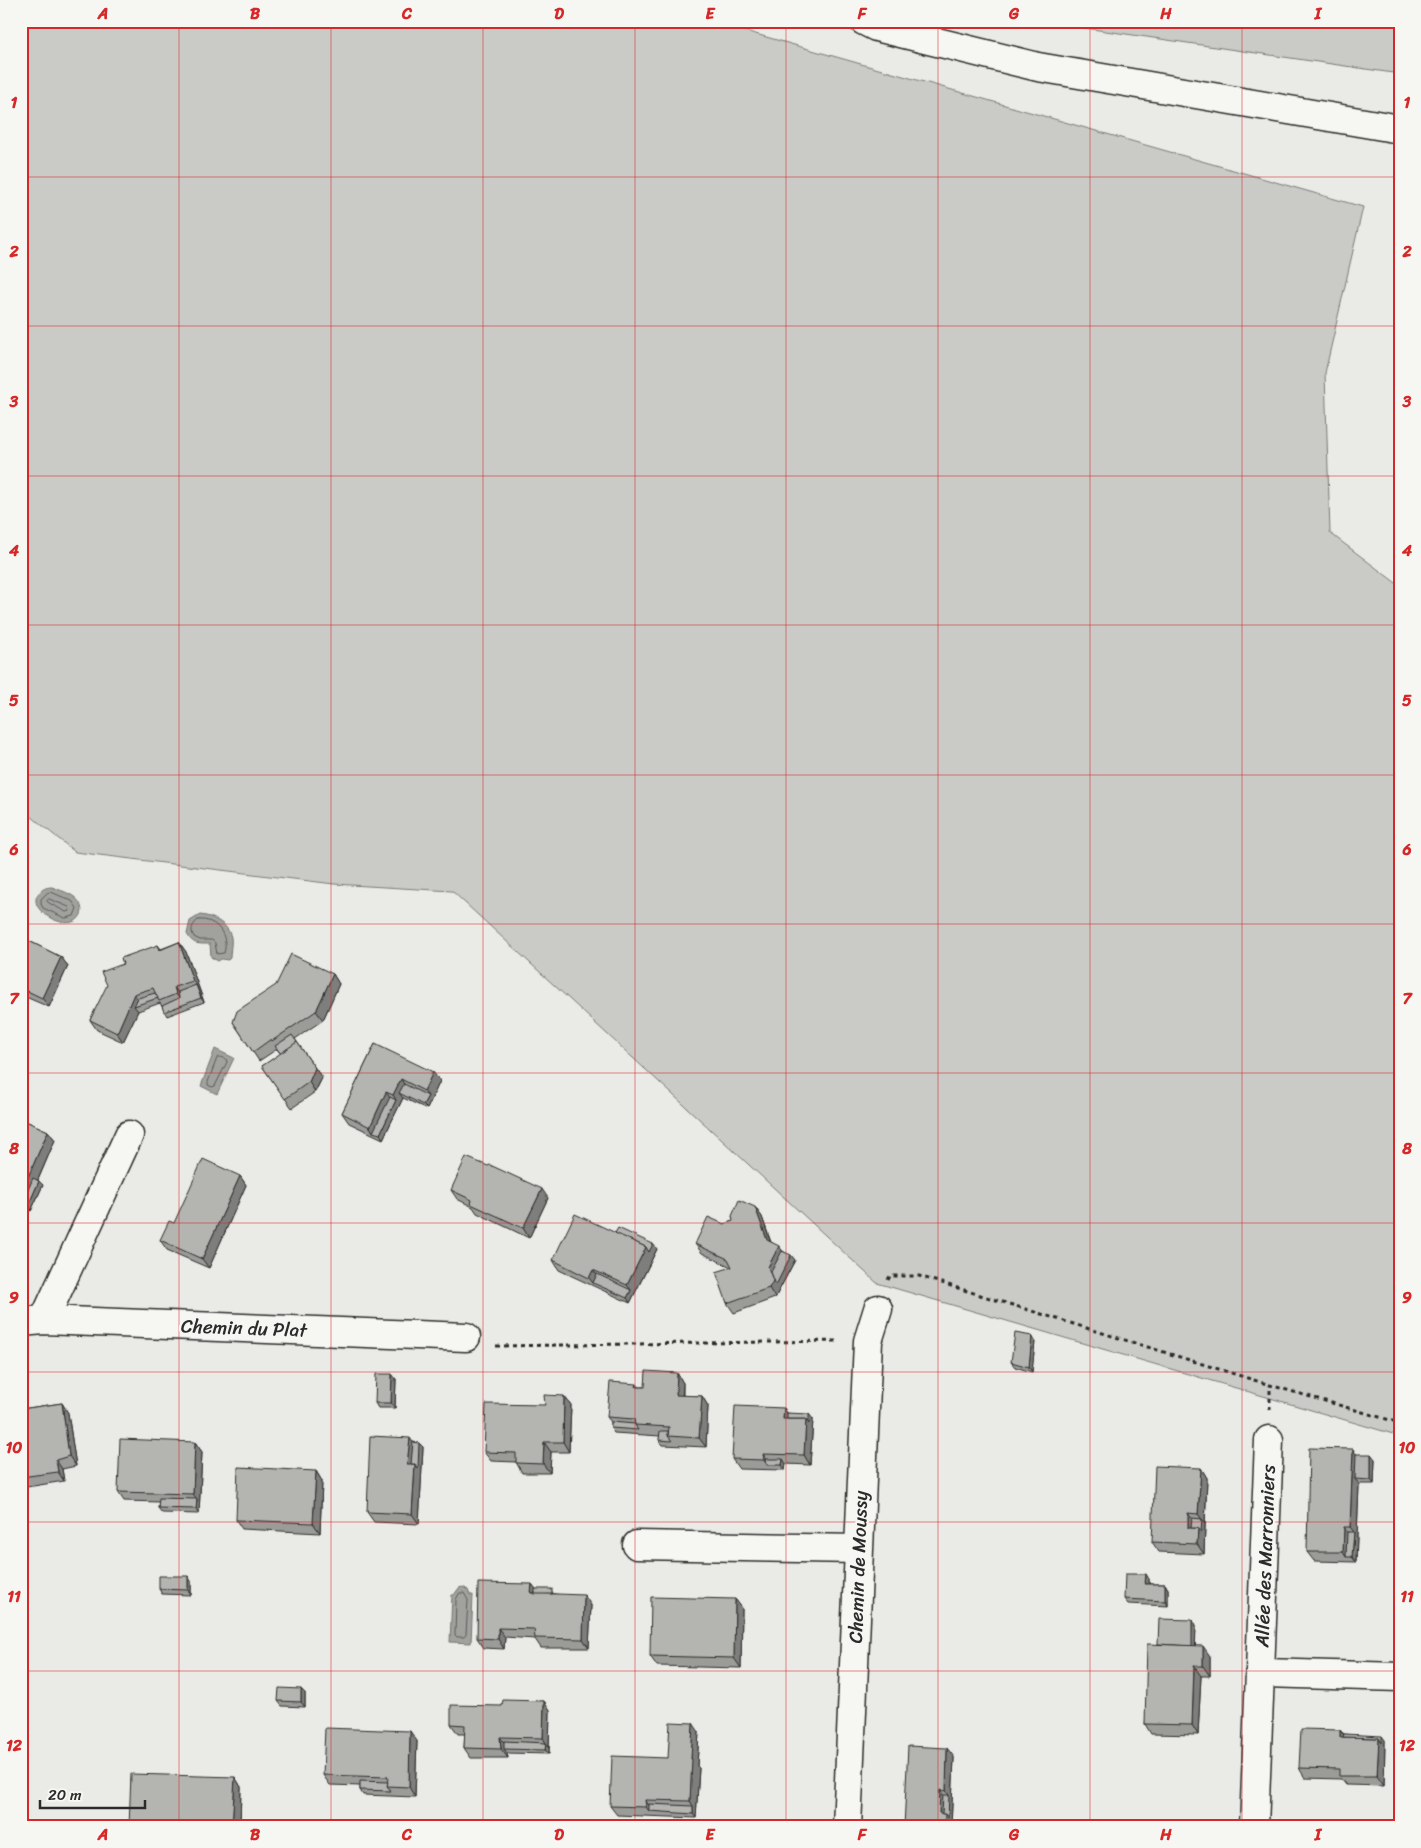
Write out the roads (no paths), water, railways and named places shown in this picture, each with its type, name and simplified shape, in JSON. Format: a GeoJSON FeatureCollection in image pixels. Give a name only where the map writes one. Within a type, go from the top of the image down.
{"type":"FeatureCollection","features":[{"type":"Feature","properties":{"kind":"street"},"geometry":{"type":"LineString","coordinates":[[864,21],[876,27],[1038,67],[1400,129]]}},
{"type":"Feature","properties":{"kind":"street"},"geometry":{"type":"LineString","coordinates":[[33,1321],[129,1135]]}},
{"type":"Feature","properties":{"kind":"street","name":"Chemin de Moussy"},"geometry":{"type":"LineString","coordinates":[[847,1827],[868,1341],[878,1309]]}},
{"type":"Feature","properties":{"kind":"street","name":"Chemin du Plat"},"geometry":{"type":"LineString","coordinates":[[33,1321],[466,1337]]}},
{"type":"Feature","properties":{"kind":"street","name":"Allée des Marronniers"},"geometry":{"type":"LineString","coordinates":[[1254,1827],[1269,1440]]}},
{"type":"Feature","properties":{"kind":"street"},"geometry":{"type":"LineString","coordinates":[[637,1545],[858,1549]]}},
{"type":"Feature","properties":{"kind":"street","name":"Allée des Marronniers"},"geometry":{"type":"LineString","coordinates":[[1261,1673],[1400,1677]]}},
{"type":"Feature","properties":{"kind":"water"},"geometry":{"type":"Polygon","coordinates":[[[48,887],[71,895],[79,901],[82,911],[78,919],[71,922],[62,922],[53,919],[39,908],[36,901],[38,894],[48,887]]]}},
{"type":"Feature","properties":{"kind":"water"},"geometry":{"type":"Polygon","coordinates":[[[200,915],[210,917],[227,928],[231,937],[230,958],[228,960],[221,959],[218,961],[211,957],[210,944],[196,943],[189,938],[187,934],[190,921],[200,915]]]}},
{"type":"Feature","properties":{"kind":"water"},"geometry":{"type":"Polygon","coordinates":[[[215,1049],[234,1058],[217,1094],[201,1086],[215,1049]]]}},
{"type":"Feature","properties":{"kind":"water"},"geometry":{"type":"Polygon","coordinates":[[[463,1587],[468,1590],[470,1595],[473,1595],[471,1643],[450,1642],[452,1595],[459,1588],[463,1587]]]}}]}
